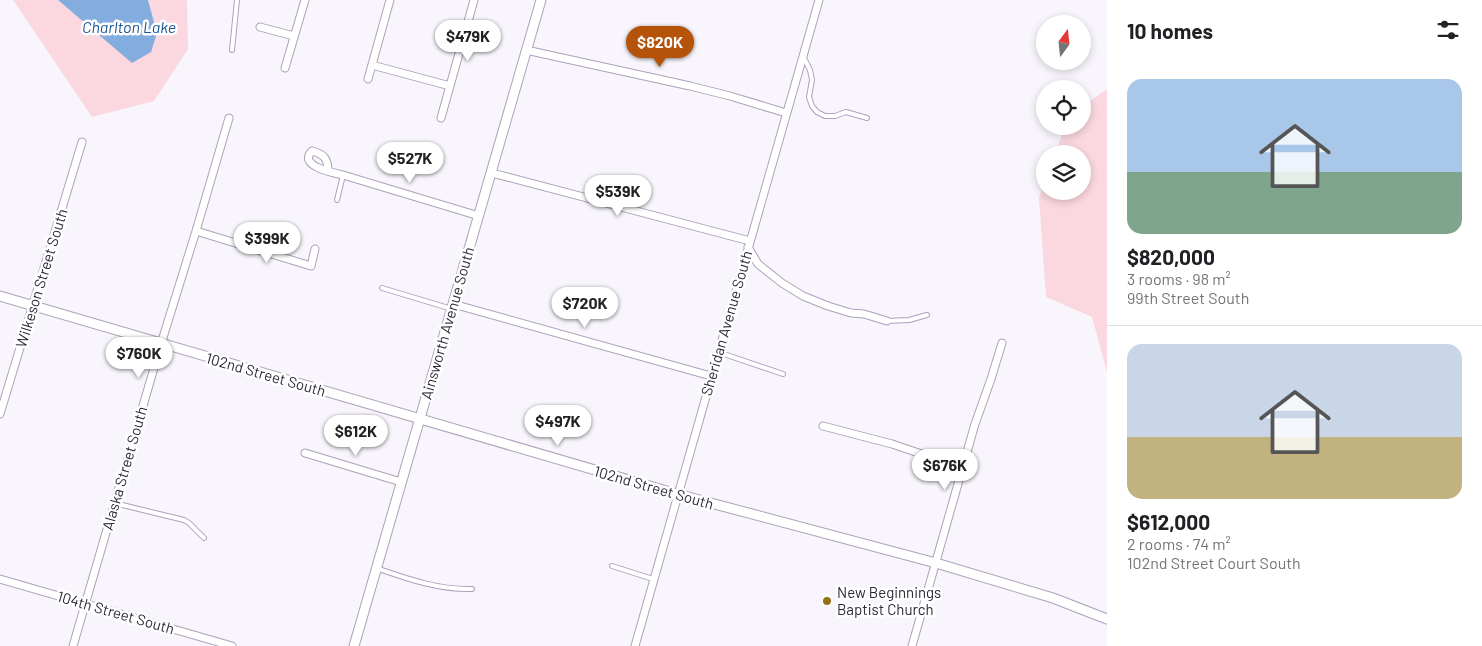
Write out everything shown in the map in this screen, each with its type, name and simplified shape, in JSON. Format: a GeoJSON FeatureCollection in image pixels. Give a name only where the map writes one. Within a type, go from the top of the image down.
{"type":"FeatureCollection","features":[{"type":"Feature","properties":{"kind":"street"},"geometry":{"type":"LineString","coordinates":[[286,68],[304,0]]}},
{"type":"Feature","properties":{"kind":"street"},"geometry":{"type":"LineString","coordinates":[[368,79],[390,0]]}},
{"type":"Feature","properties":{"kind":"street"},"geometry":{"type":"LineString","coordinates":[[441,118],[474,0]]}},
{"type":"Feature","properties":{"kind":"street","name":"Ainsworth Avenue South"},"geometry":{"type":"LineString","coordinates":[[354,646],[492,173],[540,0]]}},
{"type":"Feature","properties":{"kind":"street","name":"Sheridan Avenue South"},"geometry":{"type":"LineString","coordinates":[[635,646],[819,0]]}},
{"type":"Feature","properties":{"kind":"street"},"geometry":{"type":"LineString","coordinates":[[260,27],[294,36]]}},
{"type":"Feature","properties":{"kind":"street"},"geometry":{"type":"LineString","coordinates":[[526,50],[690,86],[786,113]]}},
{"type":"Feature","properties":{"kind":"street"},"geometry":{"type":"LineString","coordinates":[[372,64],[450,86]]}},
{"type":"Feature","properties":{"kind":"street","name":"Alaska Street South"},"geometry":{"type":"LineString","coordinates":[[72,646],[229,118]]}},
{"type":"Feature","properties":{"kind":"street","name":"Wilkeson Street South"},"geometry":{"type":"LineString","coordinates":[[0,414],[82,142]]}},
{"type":"Feature","properties":{"kind":"street"},"geometry":{"type":"LineString","coordinates":[[328,171],[479,216]]}},
{"type":"Feature","properties":{"kind":"street"},"geometry":{"type":"LineString","coordinates":[[492,173],[749,244],[758,264],[782,283],[803,296],[850,313],[864,314],[888,321]]}},
{"type":"Feature","properties":{"kind":"street"},"geometry":{"type":"LineString","coordinates":[[196,231],[311,266],[315,249]]}},
{"type":"Feature","properties":{"kind":"street","name":"102nd Street South"},"geometry":{"type":"LineString","coordinates":[[0,296],[677,494],[936,563],[1052,598],[1107,619]]}},
{"type":"Feature","properties":{"kind":"street"},"geometry":{"type":"LineString","coordinates":[[452,306],[711,376]]}},
{"type":"Feature","properties":{"kind":"street"},"geometry":{"type":"LineString","coordinates":[[912,646],[975,424],[992,379],[1002,343]]}},
{"type":"Feature","properties":{"kind":"street"},"geometry":{"type":"LineString","coordinates":[[824,426],[892,444],[963,468]]}},
{"type":"Feature","properties":{"kind":"street"},"geometry":{"type":"LineString","coordinates":[[305,453],[401,482]]}},
{"type":"Feature","properties":{"kind":"street","name":"104th Street South"},"geometry":{"type":"LineString","coordinates":[[0,579],[232,646]]}},
{"type":"Feature","properties":{"kind":"lane"},"geometry":{"type":"LineString","coordinates":[[232,50],[237,0]]}},
{"type":"Feature","properties":{"kind":"lane"},"geometry":{"type":"LineString","coordinates":[[803,56],[810,70],[812,80],[809,97],[812,106],[818,112],[825,116],[835,116],[846,112],[867,118]]}},
{"type":"Feature","properties":{"kind":"lane"},"geometry":{"type":"LineString","coordinates":[[337,200],[343,175]]}},
{"type":"Feature","properties":{"kind":"lane"},"geometry":{"type":"LineString","coordinates":[[382,288],[452,306]]}},
{"type":"Feature","properties":{"kind":"lane"},"geometry":{"type":"LineString","coordinates":[[888,321],[909,320],[927,315]]}},
{"type":"Feature","properties":{"kind":"lane"},"geometry":{"type":"LineString","coordinates":[[718,352],[783,374]]}},
{"type":"Feature","properties":{"kind":"lane"},"geometry":{"type":"LineString","coordinates":[[114,502],[184,520],[190,523],[204,538]]}},
{"type":"Feature","properties":{"kind":"lane"},"geometry":{"type":"LineString","coordinates":[[612,566],[653,579]]}},
{"type":"Feature","properties":{"kind":"lane"},"geometry":{"type":"LineString","coordinates":[[376,568],[415,582],[455,590],[472,589]]}},
{"type":"Feature","properties":{"kind":"shaded area"},"geometry":{"type":"Polygon","coordinates":[[[13,0],[58,0],[91,27],[157,33],[148,0],[187,0],[188,49],[154,101],[92,117],[13,0]]]}},
{"type":"Feature","properties":{"kind":"shaded area"},"geometry":{"type":"Polygon","coordinates":[[[1107,89],[1107,372],[1092,317],[1046,297],[1039,200],[1091,200],[1091,145],[1058,145],[1062,135],[1091,135],[1091,100],[1107,89]]]}},
{"type":"Feature","properties":{"kind":"water","name":"Charlton Lake"},"geometry":{"type":"Polygon","coordinates":[[[58,0],[148,0],[157,33],[151,52],[132,63],[58,0]]]}},
{"type":"Feature","properties":{"kind":"place","name":"New Beginnings Baptist Church"},"geometry":{"type":"Point","coordinates":[827,601]}}]}
